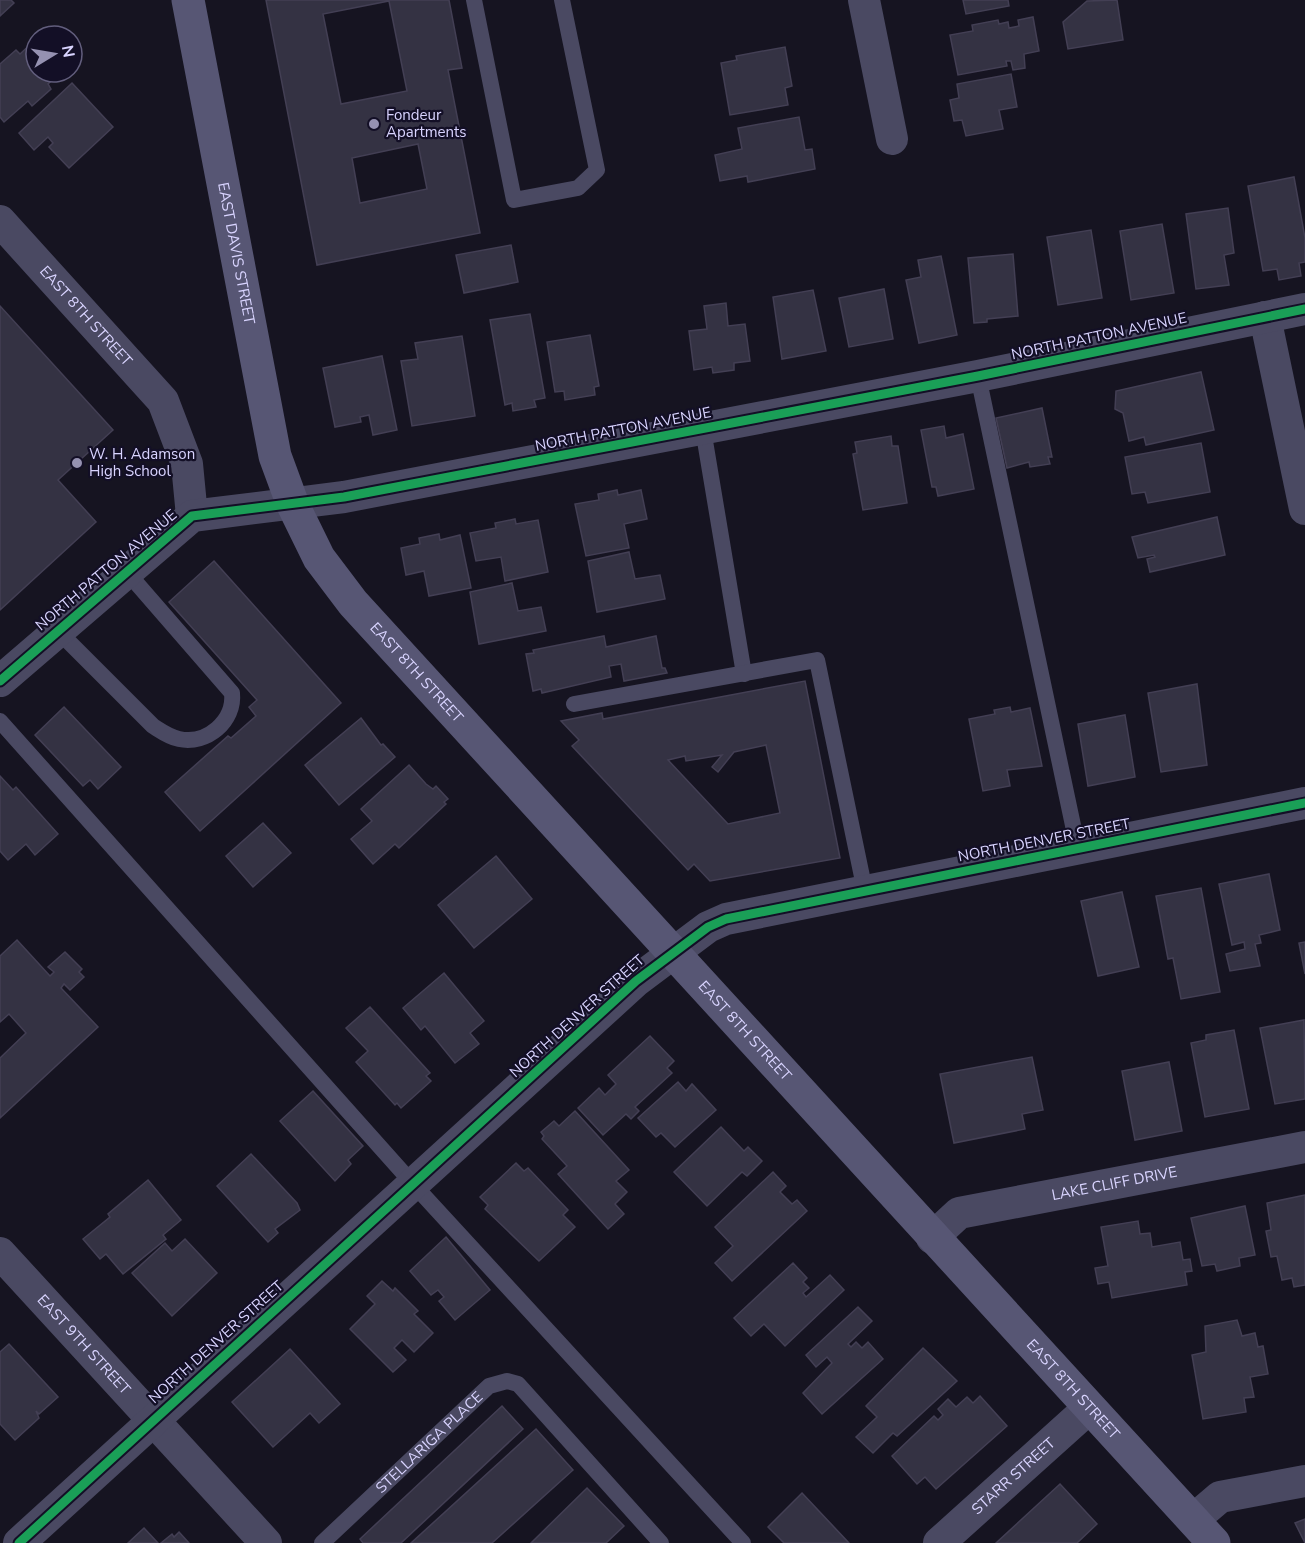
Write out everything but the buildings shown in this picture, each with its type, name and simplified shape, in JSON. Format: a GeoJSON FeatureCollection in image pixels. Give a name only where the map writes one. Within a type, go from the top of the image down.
{"type":"FeatureCollection","features":[{"type":"Feature","properties":{"kind":"main road","name":"EAST DAVIS STREET"},"geometry":{"type":"LineString","coordinates":[[187,1],[275,456],[293,505]]}},
{"type":"Feature","properties":{"kind":"main road","name":"EAST 8TH STREET"},"geometry":{"type":"LineString","coordinates":[[293,505],[319,558],[353,603],[1203,1532]]}},
{"type":"Feature","properties":{"kind":"street"},"geometry":{"type":"LineString","coordinates":[[864,0],[892,139]]}},
{"type":"Feature","properties":{"kind":"street","name":"EAST 8TH STREET"},"geometry":{"type":"LineString","coordinates":[[0,220],[163,401],[187,464],[192,516]]}},
{"type":"Feature","properties":{"kind":"street","name":"NORTH PATTON AVENUE"},"geometry":{"type":"LineString","coordinates":[[0,681],[192,516],[293,505],[703,429],[1305,309]]}},
{"type":"Feature","properties":{"kind":"street"},"geometry":{"type":"LineString","coordinates":[[1265,317],[1305,509]]}},
{"type":"Feature","properties":{"kind":"street","name":"NORTH DENVER STREET"},"geometry":{"type":"LineString","coordinates":[[19,1543],[636,981],[708,927],[726,919],[1305,802]]}},
{"type":"Feature","properties":{"kind":"street","name":"LAKE CLIFF DRIVE"},"geometry":{"type":"LineString","coordinates":[[933,1238],[959,1213],[1305,1147]]}},
{"type":"Feature","properties":{"kind":"street","name":"EAST 9TH STREET"},"geometry":{"type":"LineString","coordinates":[[0,1253],[266,1543]]}},
{"type":"Feature","properties":{"kind":"street","name":"STARR STREET"},"geometry":{"type":"LineString","coordinates":[[939,1543],[1089,1408]]}},
{"type":"Feature","properties":{"kind":"street"},"geometry":{"type":"LineString","coordinates":[[1203,1532],[1220,1497],[1305,1481]]}},
{"type":"Feature","properties":{"kind":"lane"},"geometry":{"type":"LineString","coordinates":[[474,0],[514,200],[578,188],[597,170],[562,0]]}},
{"type":"Feature","properties":{"kind":"lane"},"geometry":{"type":"LineString","coordinates":[[978,376],[1078,849]]}},
{"type":"Feature","properties":{"kind":"lane"},"geometry":{"type":"LineString","coordinates":[[703,429],[744,674]]}},
{"type":"Feature","properties":{"kind":"lane"},"geometry":{"type":"LineString","coordinates":[[57,630],[153,726],[166,734],[181,740],[199,738],[218,729],[229,717],[233,704],[232,693],[126,571]]}},
{"type":"Feature","properties":{"kind":"lane"},"geometry":{"type":"LineString","coordinates":[[574,704],[817,660],[865,891]]}},
{"type":"Feature","properties":{"kind":"lane"},"geometry":{"type":"LineString","coordinates":[[0,721],[414,1185],[743,1543]]}},
{"type":"Feature","properties":{"kind":"lane","name":"STELLARIGA PLACE"},"geometry":{"type":"LineString","coordinates":[[322,1543],[489,1386],[507,1381],[518,1384],[661,1543]]}},
{"type":"Feature","properties":{"kind":"cycle path"},"geometry":{"type":"LineString","coordinates":[[0,681],[192,516],[344,497],[978,376],[1305,309]]}},
{"type":"Feature","properties":{"kind":"cycle path"},"geometry":{"type":"LineString","coordinates":[[19,1543],[636,981],[708,927],[726,919],[1305,803]]}},
{"type":"Feature","properties":{"kind":"place","name":"Fondeur Apartments"},"geometry":{"type":"Point","coordinates":[374,124]}},
{"type":"Feature","properties":{"kind":"place","name":"W. H. Adamson High School"},"geometry":{"type":"Point","coordinates":[77,463]}}]}
